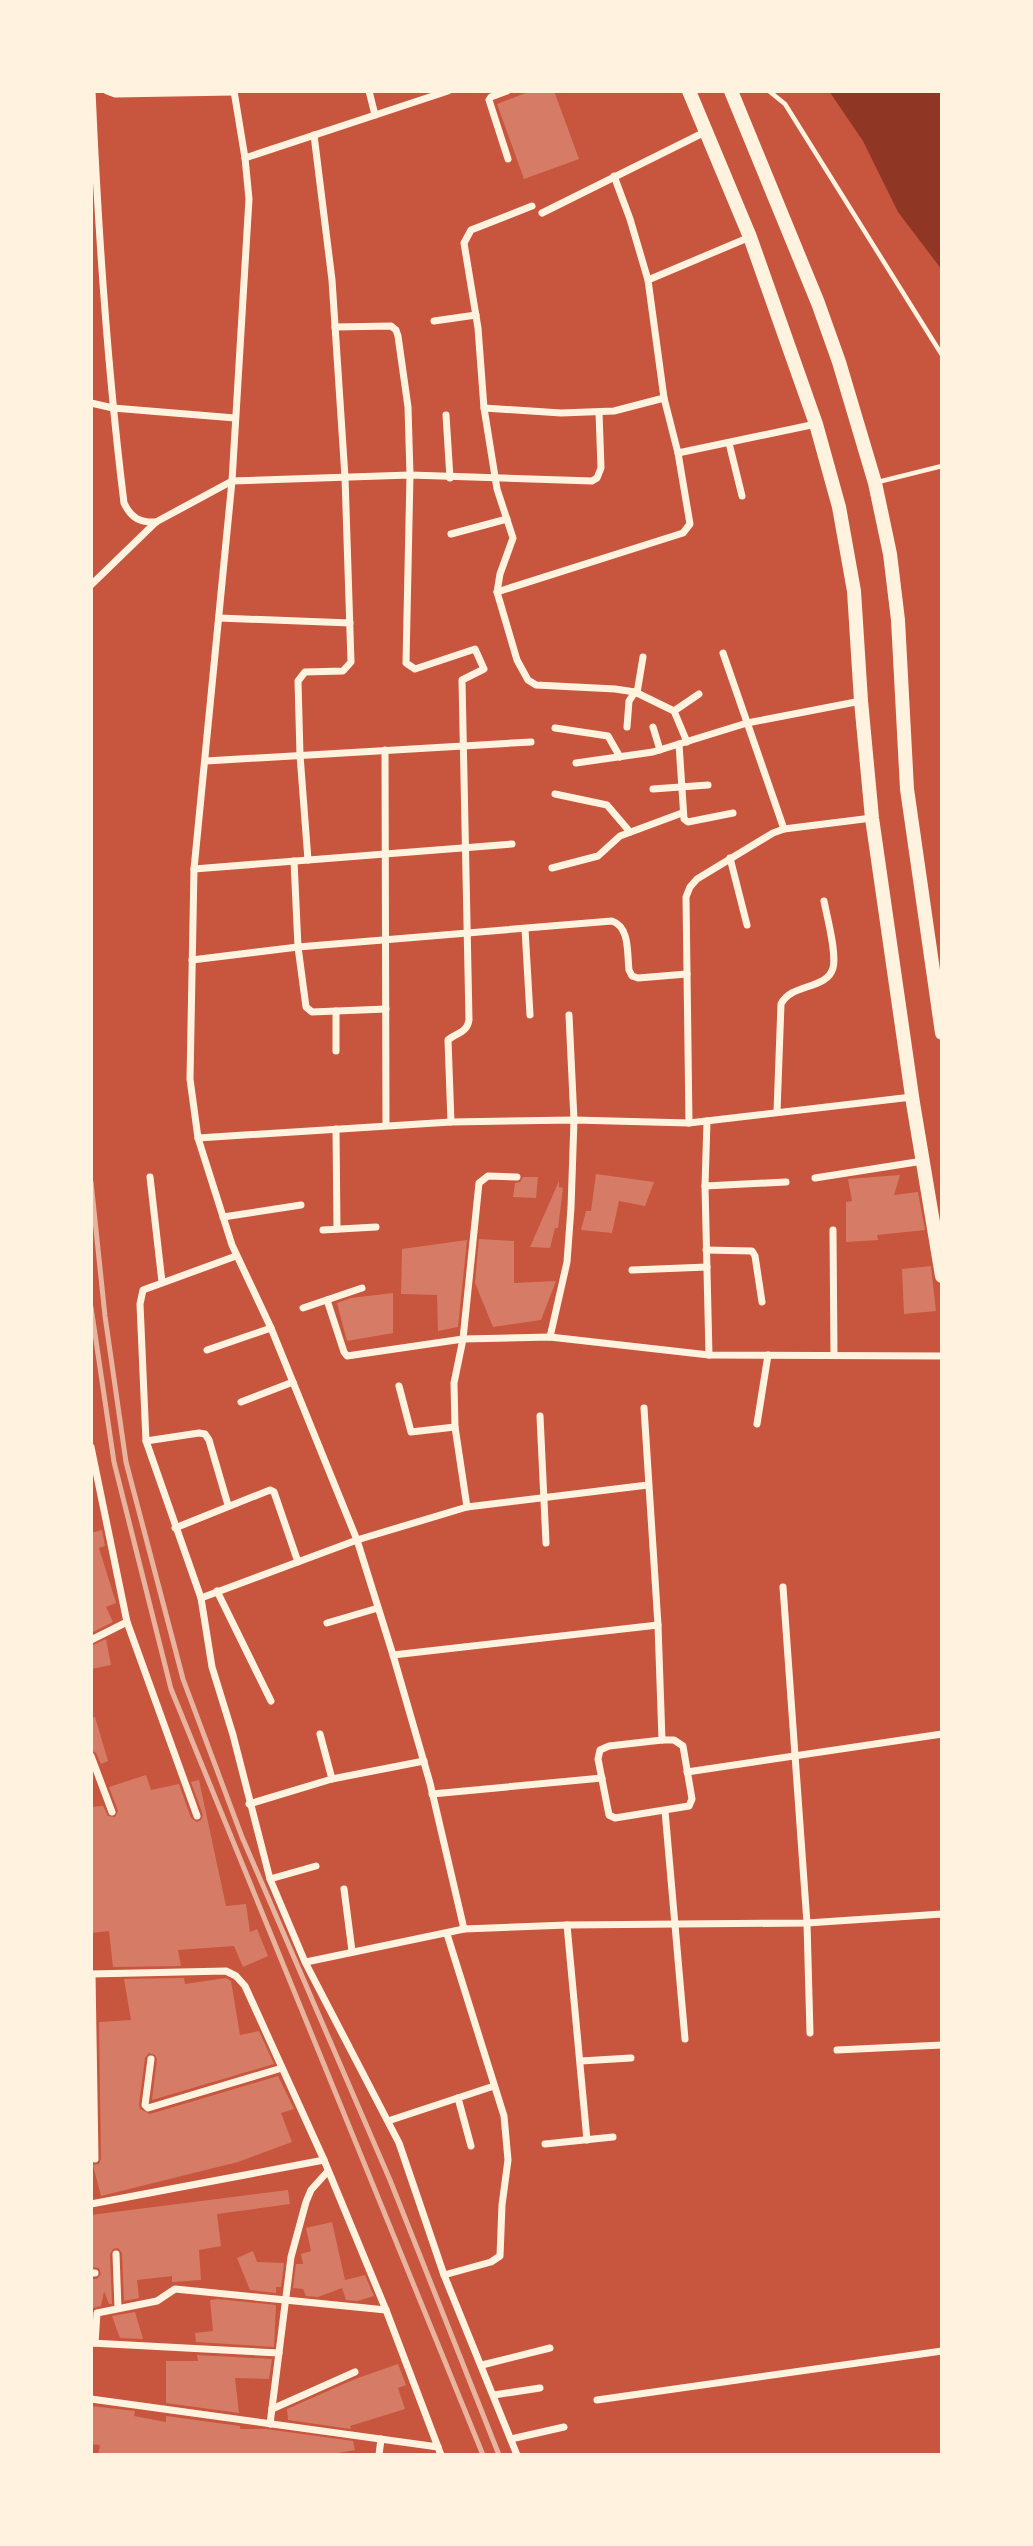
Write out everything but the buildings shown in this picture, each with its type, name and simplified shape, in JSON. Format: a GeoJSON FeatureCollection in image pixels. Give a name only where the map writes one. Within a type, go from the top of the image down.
{"type":"FeatureCollection","features":[{"type":"Feature","properties":{"kind":"highway"},"geometry":{"type":"LineString","coordinates":[[689,91],[750,237],[816,424],[848,548],[854,591],[872,818],[912,1097],[942,1276]]}},
{"type":"Feature","properties":{"kind":"highway"},"geometry":{"type":"LineString","coordinates":[[731,91],[818,303],[839,362],[875,483],[890,554],[898,620],[908,789],[942,1033]]}},
{"type":"Feature","properties":{"kind":"street"},"geometry":{"type":"LineString","coordinates":[[92,91],[101,275],[124,503],[136,519],[146,523],[156,522]]}},
{"type":"Feature","properties":{"kind":"street"},"geometry":{"type":"LineString","coordinates":[[107,91],[115,94],[234,91],[249,199],[232,481],[194,869],[190,1079],[198,1138],[236,1256],[271,1328],[357,1540],[424,1761],[464,1929]]}},
{"type":"Feature","properties":{"kind":"street"},"geometry":{"type":"LineString","coordinates":[[369,91],[375,115]]}},
{"type":"Feature","properties":{"kind":"street"},"geometry":{"type":"LineString","coordinates":[[245,158],[448,91]]}},
{"type":"Feature","properties":{"kind":"street"},"geometry":{"type":"LineString","coordinates":[[507,91],[489,100],[508,159]]}},
{"type":"Feature","properties":{"kind":"street"},"geometry":{"type":"LineString","coordinates":[[542,214],[707,131]]}},
{"type":"Feature","properties":{"kind":"street"},"geometry":{"type":"LineString","coordinates":[[308,859],[300,755],[300,677],[306,672],[347,669],[351,662],[345,478],[332,281],[314,135]]}},
{"type":"Feature","properties":{"kind":"street"},"geometry":{"type":"LineString","coordinates":[[497,593],[688,530],[690,520],[678,453],[664,398],[648,280],[614,176]]}},
{"type":"Feature","properties":{"kind":"street"},"geometry":{"type":"LineString","coordinates":[[532,206],[467,234],[464,243],[476,315],[484,408],[496,479],[512,544],[500,574],[497,593],[517,660],[528,680],[536,685],[615,689],[636,693],[674,711],[683,743],[682,813],[688,821],[733,813]]}},
{"type":"Feature","properties":{"kind":"street"},"geometry":{"type":"LineString","coordinates":[[648,280],[750,237]]}},
{"type":"Feature","properties":{"kind":"street"},"geometry":{"type":"LineString","coordinates":[[434,321],[476,315]]}},
{"type":"Feature","properties":{"kind":"street"},"geometry":{"type":"LineString","coordinates":[[335,327],[391,326],[396,330],[408,407],[410,475],[406,663],[415,670],[477,650],[484,671],[462,680],[468,1026],[463,1032],[450,1038],[447,1045],[451,1122]]}},
{"type":"Feature","properties":{"kind":"street"},"geometry":{"type":"LineString","coordinates":[[484,408],[561,413],[599,412],[629,408],[664,398]]}},
{"type":"Feature","properties":{"kind":"street"},"geometry":{"type":"LineString","coordinates":[[91,403],[113,408],[234,418]]}},
{"type":"Feature","properties":{"kind":"street"},"geometry":{"type":"LineString","coordinates":[[91,585],[156,522],[232,481],[410,475],[586,482],[597,478],[601,468],[599,412]]}},
{"type":"Feature","properties":{"kind":"street"},"geometry":{"type":"LineString","coordinates":[[446,415],[450,478]]}},
{"type":"Feature","properties":{"kind":"street"},"geometry":{"type":"LineString","coordinates":[[678,453],[816,424]]}},
{"type":"Feature","properties":{"kind":"street"},"geometry":{"type":"LineString","coordinates":[[729,443],[742,496]]}},
{"type":"Feature","properties":{"kind":"street"},"geometry":{"type":"LineString","coordinates":[[451,534],[507,519]]}},
{"type":"Feature","properties":{"kind":"street"},"geometry":{"type":"LineString","coordinates":[[219,618],[350,623]]}},
{"type":"Feature","properties":{"kind":"street"},"geometry":{"type":"LineString","coordinates":[[723,653],[784,829]]}},
{"type":"Feature","properties":{"kind":"street"},"geometry":{"type":"LineString","coordinates":[[627,727],[629,701],[636,693],[643,657]]}},
{"type":"Feature","properties":{"kind":"street"},"geometry":{"type":"LineString","coordinates":[[674,711],[699,694]]}},
{"type":"Feature","properties":{"kind":"street"},"geometry":{"type":"LineString","coordinates":[[576,763],[660,750],[747,723],[861,701]]}},
{"type":"Feature","properties":{"kind":"street"},"geometry":{"type":"LineString","coordinates":[[653,727],[660,750]]}},
{"type":"Feature","properties":{"kind":"street"},"geometry":{"type":"LineString","coordinates":[[555,729],[608,736],[620,757]]}},
{"type":"Feature","properties":{"kind":"street"},"geometry":{"type":"LineString","coordinates":[[206,761],[531,741]]}},
{"type":"Feature","properties":{"kind":"street"},"geometry":{"type":"LineString","coordinates":[[385,750],[386,1125]]}},
{"type":"Feature","properties":{"kind":"street"},"geometry":{"type":"LineString","coordinates":[[653,789],[708,785]]}},
{"type":"Feature","properties":{"kind":"street"},"geometry":{"type":"LineString","coordinates":[[555,794],[607,805],[630,832]]}},
{"type":"Feature","properties":{"kind":"street"},"geometry":{"type":"LineString","coordinates":[[552,868],[598,856],[620,836],[682,813]]}},
{"type":"Feature","properties":{"kind":"street"},"geometry":{"type":"LineString","coordinates":[[689,1123],[686,897],[690,887],[697,878],[784,829],[872,818]]}},
{"type":"Feature","properties":{"kind":"street"},"geometry":{"type":"LineString","coordinates":[[194,869],[512,844]]}},
{"type":"Feature","properties":{"kind":"street"},"geometry":{"type":"LineString","coordinates":[[730,858],[747,925]]}},
{"type":"Feature","properties":{"kind":"street"},"geometry":{"type":"LineString","coordinates":[[294,860],[298,947],[306,1007],[312,1012],[386,1009]]}},
{"type":"Feature","properties":{"kind":"street"},"geometry":{"type":"LineString","coordinates":[[777,1112],[780,1004],[788,994],[824,979],[833,969],[824,901]]}},
{"type":"Feature","properties":{"kind":"street"},"geometry":{"type":"LineString","coordinates":[[192,960],[298,947],[612,921],[620,924],[624,930],[632,976],[638,978],[687,974]]}},
{"type":"Feature","properties":{"kind":"street"},"geometry":{"type":"LineString","coordinates":[[525,929],[530,1015]]}},
{"type":"Feature","properties":{"kind":"street"},"geometry":{"type":"LineString","coordinates":[[336,1012],[336,1051]]}},
{"type":"Feature","properties":{"kind":"street"},"geometry":{"type":"LineString","coordinates":[[550,1337],[567,1262],[574,1120],[569,1015]]}},
{"type":"Feature","properties":{"kind":"street"},"geometry":{"type":"LineString","coordinates":[[198,1138],[451,1122],[574,1120],[689,1123],[912,1097]]}},
{"type":"Feature","properties":{"kind":"street"},"geometry":{"type":"LineString","coordinates":[[707,1121],[705,1186],[709,1355]]}},
{"type":"Feature","properties":{"kind":"street"},"geometry":{"type":"LineString","coordinates":[[336,1129],[337,1229]]}},
{"type":"Feature","properties":{"kind":"street"},"geometry":{"type":"LineString","coordinates":[[815,1178],[923,1161]]}},
{"type":"Feature","properties":{"kind":"street"},"geometry":{"type":"LineString","coordinates":[[467,1507],[455,1427],[454,1383],[463,1339],[479,1183],[488,1176],[517,1177]]}},
{"type":"Feature","properties":{"kind":"street"},"geometry":{"type":"LineString","coordinates":[[150,1177],[162,1282]]}},
{"type":"Feature","properties":{"kind":"street"},"geometry":{"type":"LineString","coordinates":[[705,1186],[786,1182]]}},
{"type":"Feature","properties":{"kind":"street"},"geometry":{"type":"LineString","coordinates":[[223,1217],[301,1205]]}},
{"type":"Feature","properties":{"kind":"street"},"geometry":{"type":"LineString","coordinates":[[323,1230],[376,1227]]}},
{"type":"Feature","properties":{"kind":"street"},"geometry":{"type":"LineString","coordinates":[[833,1230],[834,1355]]}},
{"type":"Feature","properties":{"kind":"street"},"geometry":{"type":"LineString","coordinates":[[706,1250],[752,1251],[762,1302]]}},
{"type":"Feature","properties":{"kind":"street"},"geometry":{"type":"LineString","coordinates":[[236,1256],[143,1290],[140,1304],[146,1441],[201,1598],[212,1667],[233,1735],[270,1879],[306,1962],[399,2143],[444,2275],[517,2455]]}},
{"type":"Feature","properties":{"kind":"street"},"geometry":{"type":"LineString","coordinates":[[632,1269],[707,1267]]}},
{"type":"Feature","properties":{"kind":"street"},"geometry":{"type":"LineString","coordinates":[[303,1308],[362,1288]]}},
{"type":"Feature","properties":{"kind":"street"},"geometry":{"type":"LineString","coordinates":[[327,1300],[344,1352],[348,1356],[463,1339],[550,1337],[709,1355],[942,1356]]}},
{"type":"Feature","properties":{"kind":"street"},"geometry":{"type":"LineString","coordinates":[[207,1350],[271,1328]]}},
{"type":"Feature","properties":{"kind":"street"},"geometry":{"type":"LineString","coordinates":[[757,1424],[768,1355]]}},
{"type":"Feature","properties":{"kind":"street"},"geometry":{"type":"LineString","coordinates":[[241,1402],[293,1382]]}},
{"type":"Feature","properties":{"kind":"street"},"geometry":{"type":"LineString","coordinates":[[399,1386],[408,1429],[411,1432],[455,1427]]}},
{"type":"Feature","properties":{"kind":"street"},"geometry":{"type":"LineString","coordinates":[[644,1408],[658,1625],[662,1740]]}},
{"type":"Feature","properties":{"kind":"street"},"geometry":{"type":"LineString","coordinates":[[540,1416],[546,1543]]}},
{"type":"Feature","properties":{"kind":"street"},"geometry":{"type":"LineString","coordinates":[[146,1441],[205,1434],[228,1506]]}},
{"type":"Feature","properties":{"kind":"street"},"geometry":{"type":"LineString","coordinates":[[91,1447],[127,1622],[197,1816]]}},
{"type":"Feature","properties":{"kind":"street"},"geometry":{"type":"LineString","coordinates":[[201,1598],[357,1540],[467,1507],[648,1485]]}},
{"type":"Feature","properties":{"kind":"street"},"geometry":{"type":"LineString","coordinates":[[175,1528],[266,1490],[274,1492],[298,1562]]}},
{"type":"Feature","properties":{"kind":"street"},"geometry":{"type":"LineString","coordinates":[[783,1587],[793,1757],[807,1923],[810,2033]]}},
{"type":"Feature","properties":{"kind":"street"},"geometry":{"type":"LineString","coordinates":[[217,1591],[271,1701]]}},
{"type":"Feature","properties":{"kind":"street"},"geometry":{"type":"LineString","coordinates":[[327,1623],[378,1608]]}},
{"type":"Feature","properties":{"kind":"street"},"geometry":{"type":"LineString","coordinates":[[91,1640],[127,1622]]}},
{"type":"Feature","properties":{"kind":"street"},"geometry":{"type":"LineString","coordinates":[[393,1655],[658,1625]]}},
{"type":"Feature","properties":{"kind":"street"},"geometry":{"type":"LineString","coordinates":[[320,1734],[332,1779]]}},
{"type":"Feature","properties":{"kind":"street"},"geometry":{"type":"LineString","coordinates":[[687,1772],[942,1734]]}},
{"type":"Feature","properties":{"kind":"street"},"geometry":{"type":"LineString","coordinates":[[662,1740],[681,1743],[691,1803],[685,1809],[612,1817],[607,1810],[597,1759],[600,1750],[604,1747],[662,1740]]}},
{"type":"Feature","properties":{"kind":"street"},"geometry":{"type":"LineString","coordinates":[[91,1756],[112,1812]]}},
{"type":"Feature","properties":{"kind":"street"},"geometry":{"type":"LineString","coordinates":[[249,1804],[332,1779],[424,1761]]}},
{"type":"Feature","properties":{"kind":"street"},"geometry":{"type":"LineString","coordinates":[[432,1794],[602,1778]]}},
{"type":"Feature","properties":{"kind":"street"},"geometry":{"type":"LineString","coordinates":[[665,1811],[685,2039]]}},
{"type":"Feature","properties":{"kind":"street"},"geometry":{"type":"LineString","coordinates":[[270,1879],[316,1866]]}},
{"type":"Feature","properties":{"kind":"street"},"geometry":{"type":"LineString","coordinates":[[344,1889],[352,1951]]}},
{"type":"Feature","properties":{"kind":"street"},"geometry":{"type":"LineString","coordinates":[[306,1962],[464,1929],[567,1925],[807,1923],[942,1914]]}},
{"type":"Feature","properties":{"kind":"street"},"geometry":{"type":"LineString","coordinates":[[567,1925],[587,2140]]}},
{"type":"Feature","properties":{"kind":"street"},"geometry":{"type":"LineString","coordinates":[[444,2275],[491,2262],[500,2256],[502,2205],[508,2160],[504,2116],[447,1934]]}},
{"type":"Feature","properties":{"kind":"street"},"geometry":{"type":"LineString","coordinates":[[95,2159],[92,1975],[226,1971],[236,1976],[245,1986],[324,2160],[440,2451]]}},
{"type":"Feature","properties":{"kind":"street"},"geometry":{"type":"LineString","coordinates":[[837,2050],[942,2045]]}},
{"type":"Feature","properties":{"kind":"street"},"geometry":{"type":"LineString","coordinates":[[581,2061],[631,2058]]}},
{"type":"Feature","properties":{"kind":"street"},"geometry":{"type":"LineString","coordinates":[[151,2059],[145,2105],[148,2108],[282,2068]]}},
{"type":"Feature","properties":{"kind":"street"},"geometry":{"type":"LineString","coordinates":[[388,2121],[494,2086]]}},
{"type":"Feature","properties":{"kind":"street"},"geometry":{"type":"LineString","coordinates":[[458,2098],[471,2146]]}},
{"type":"Feature","properties":{"kind":"street"},"geometry":{"type":"LineString","coordinates":[[545,2144],[613,2137]]}},
{"type":"Feature","properties":{"kind":"street"},"geometry":{"type":"LineString","coordinates":[[91,2204],[324,2160]]}},
{"type":"Feature","properties":{"kind":"street"},"geometry":{"type":"LineString","coordinates":[[270,2424],[291,2257],[306,2202],[328,2171]]}},
{"type":"Feature","properties":{"kind":"street"},"geometry":{"type":"LineString","coordinates":[[116,2253],[118,2308]]}},
{"type":"Feature","properties":{"kind":"street"},"geometry":{"type":"LineString","coordinates":[[279,2353],[93,2343],[97,2313],[157,2301],[175,2289],[386,2310]]}},
{"type":"Feature","properties":{"kind":"street"},"geometry":{"type":"LineString","coordinates":[[482,2365],[550,2348]]}},
{"type":"Feature","properties":{"kind":"street"},"geometry":{"type":"LineString","coordinates":[[597,2400],[942,2351]]}},
{"type":"Feature","properties":{"kind":"street"},"geometry":{"type":"LineString","coordinates":[[272,2409],[355,2372]]}},
{"type":"Feature","properties":{"kind":"street"},"geometry":{"type":"LineString","coordinates":[[494,2395],[540,2388]]}},
{"type":"Feature","properties":{"kind":"street"},"geometry":{"type":"LineString","coordinates":[[91,2399],[381,2439],[440,2451]]}},
{"type":"Feature","properties":{"kind":"street"},"geometry":{"type":"LineString","coordinates":[[510,2439],[564,2427]]}},
{"type":"Feature","properties":{"kind":"street"},"geometry":{"type":"LineString","coordinates":[[379,2455],[381,2439]]}},
{"type":"Feature","properties":{"kind":"lane"},"geometry":{"type":"LineString","coordinates":[[769,91],[785,104],[942,355]]}},
{"type":"Feature","properties":{"kind":"lane"},"geometry":{"type":"LineString","coordinates":[[875,483],[942,466]]}},
{"type":"Feature","properties":{"kind":"shaded area"},"geometry":{"type":"Polygon","coordinates":[[[829,91],[942,91],[942,270],[898,212],[863,141],[829,91]]]}},
{"type":"Feature","properties":{"kind":"railway"},"geometry":{"type":"LineString","coordinates":[[91,1182],[105,1316],[126,1462],[183,1679],[242,1837],[390,2180],[499,2455]]}},
{"type":"Feature","properties":{"kind":"railway"},"geometry":{"type":"LineString","coordinates":[[91,1307],[114,1462],[171,1689],[483,2455]]}}]}
